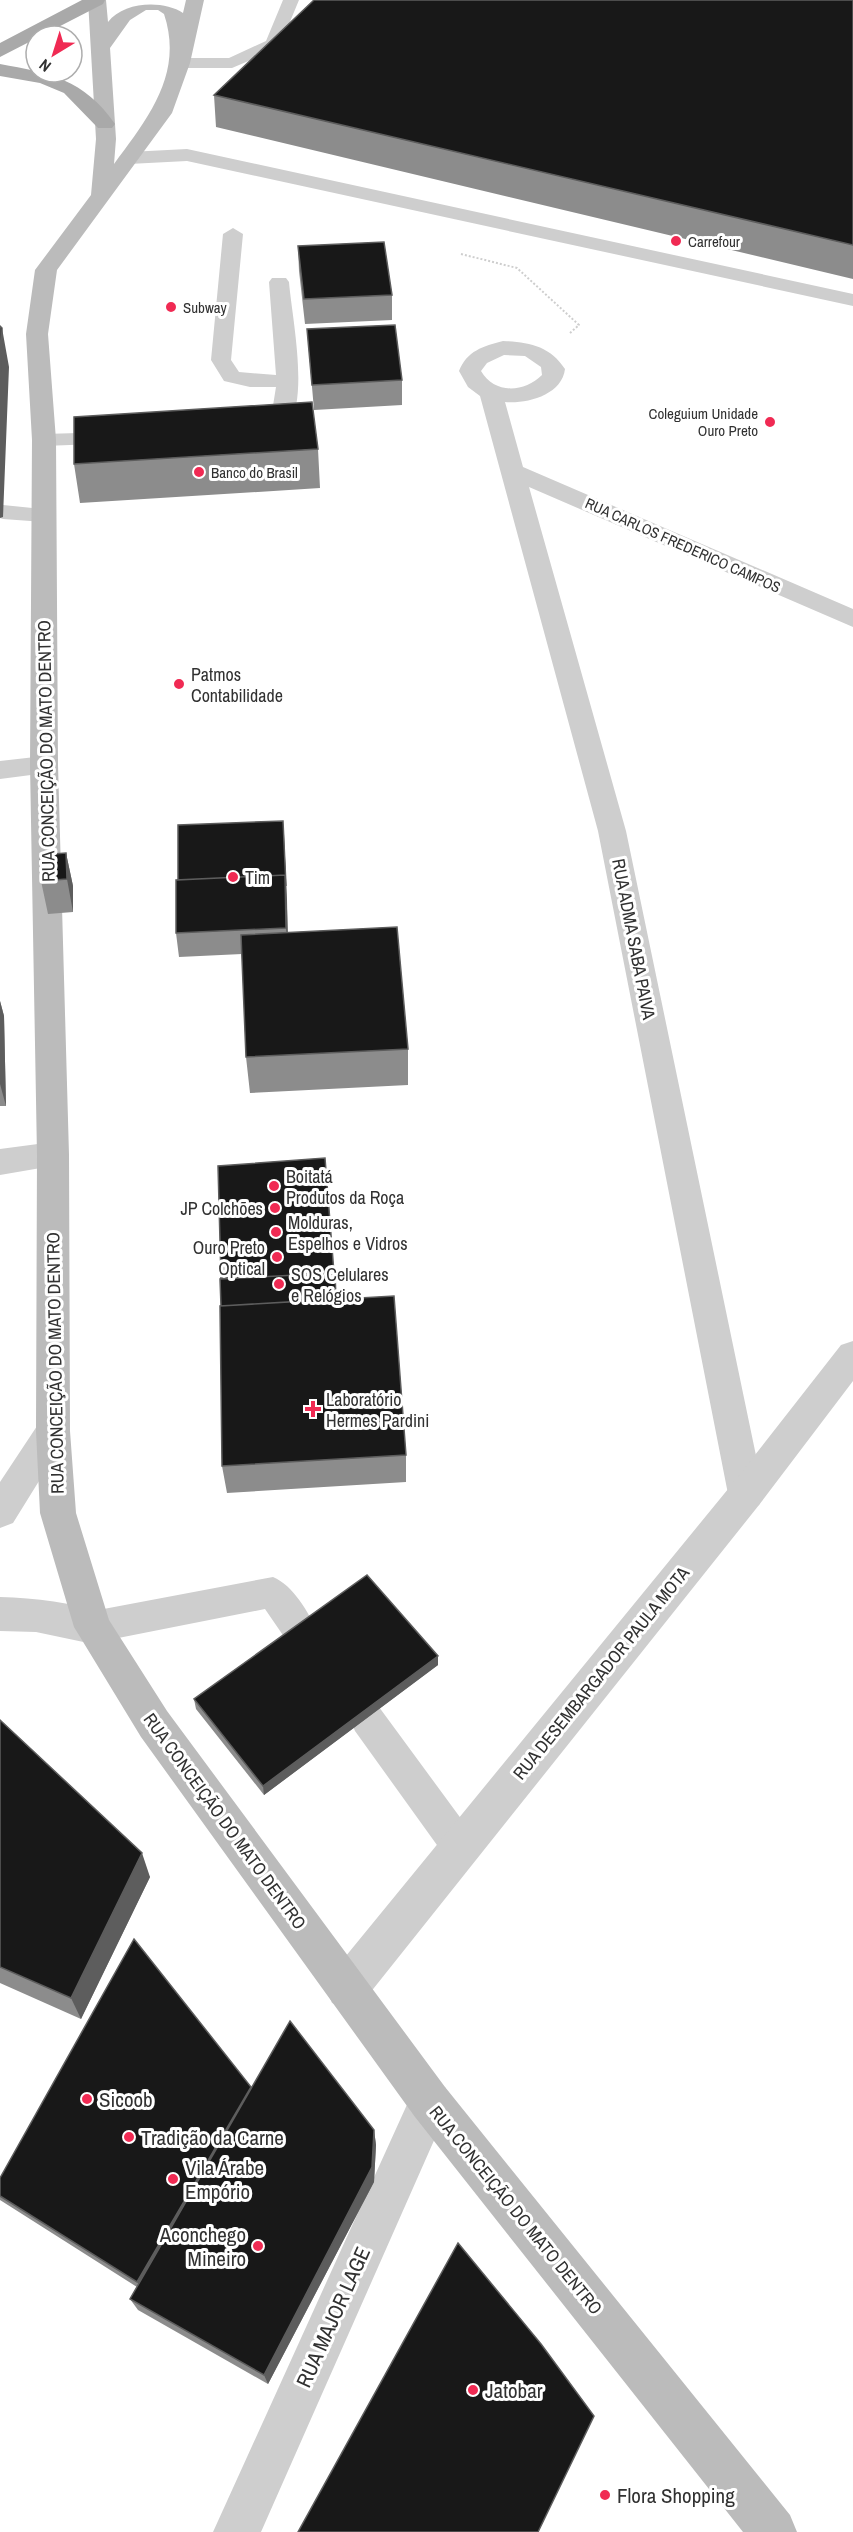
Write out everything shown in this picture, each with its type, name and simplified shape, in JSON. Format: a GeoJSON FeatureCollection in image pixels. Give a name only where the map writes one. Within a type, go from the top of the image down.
{"type":"FeatureCollection","features":[{"type":"Feature","properties":{"kind":"main road"},"geometry":{"type":"LineString","coordinates":[[0,51],[97,0],[105,124],[101,197]]}},
{"type":"Feature","properties":{"kind":"main road","name":"RUA CONCEIÇÃO DO MATO DENTRO"},"geometry":{"type":"LineString","coordinates":[[195,0],[180,61],[162,113],[46,270],[37,334],[44,440],[44,765],[53,1155],[53,1431],[58,1513],[93,1627],[154,1724],[430,2102],[773,2532]]}},
{"type":"Feature","properties":{"kind":"main road"},"geometry":{"type":"LineString","coordinates":[[101,47],[116,22],[127,12],[143,5],[158,4],[166,6],[174,15],[180,61]]}},
{"type":"Feature","properties":{"kind":"main road"},"geometry":{"type":"LineString","coordinates":[[0,70],[45,78],[71,89],[105,124]]}},
{"type":"Feature","properties":{"kind":"street","name":"RUA ADMA SABA PAIVA"},"geometry":{"type":"LineString","coordinates":[[542,356],[518,348],[503,348],[480,356],[470,371],[479,386],[490,391],[612,831],[746,1494]]}},
{"type":"Feature","properties":{"kind":"street"},"geometry":{"type":"LineString","coordinates":[[490,391],[516,395],[540,390],[553,377],[554,369],[542,356]]}},
{"type":"Feature","properties":{"kind":"street","name":"RUA CARLOS FREDERICO CAMPOS"},"geometry":{"type":"LineString","coordinates":[[513,471],[853,620]]}},
{"type":"Feature","properties":{"kind":"street"},"geometry":{"type":"LineString","coordinates":[[0,770],[44,765]]}},
{"type":"Feature","properties":{"kind":"street"},"geometry":{"type":"LineString","coordinates":[[0,1162],[53,1155]]}},
{"type":"Feature","properties":{"kind":"street","name":"RUA DESEMBARGADOR PAULA MOTA"},"geometry":{"type":"LineString","coordinates":[[347,1988],[746,1494],[853,1355]]}},
{"type":"Feature","properties":{"kind":"street"},"geometry":{"type":"LineString","coordinates":[[0,1512],[53,1431]]}},
{"type":"Feature","properties":{"kind":"street"},"geometry":{"type":"LineString","coordinates":[[0,1614],[36,1614],[93,1627]]}},
{"type":"Feature","properties":{"kind":"street","name":"RUA MAJOR LAGE"},"geometry":{"type":"LineString","coordinates":[[237,2532],[430,2102]]}},
{"type":"Feature","properties":{"kind":"lane"},"geometry":{"type":"LineString","coordinates":[[180,61],[232,63],[273,44],[291,0]]}},
{"type":"Feature","properties":{"kind":"lane"},"geometry":{"type":"LineString","coordinates":[[148,132],[187,155]]}},
{"type":"Feature","properties":{"kind":"lane"},"geometry":{"type":"LineString","coordinates":[[129,158],[187,155],[853,300]]}},
{"type":"Feature","properties":{"kind":"lane"},"geometry":{"type":"LineString","coordinates":[[233,234],[221,360],[231,376],[250,381],[286,381]]}},
{"type":"Feature","properties":{"kind":"lane"},"geometry":{"type":"LineString","coordinates":[[239,429],[280,422],[283,414],[286,381],[279,282]]}},
{"type":"Feature","properties":{"kind":"lane"},"geometry":{"type":"LineString","coordinates":[[44,440],[138,437]]}},
{"type":"Feature","properties":{"kind":"lane"},"geometry":{"type":"LineString","coordinates":[[3,512],[44,515]]}},
{"type":"Feature","properties":{"kind":"lane"},"geometry":{"type":"LineString","coordinates":[[93,1627],[273,1592],[302,1634]]}},
{"type":"Feature","properties":{"kind":"lane"},"geometry":{"type":"LineString","coordinates":[[366,1719],[460,1847]]}},
{"type":"Feature","properties":{"kind":"path"},"geometry":{"type":"LineString","coordinates":[[459,253],[517,268],[579,325],[542,356]]}},
{"type":"Feature","properties":{"kind":"building","name":"Carrefour"},"geometry":{"type":"Polygon","coordinates":[[[314,0],[853,0],[853,245],[214,95],[314,0]]]}},
{"type":"Feature","properties":{"kind":"building"},"geometry":{"type":"Polygon","coordinates":[[[384,242],[392,295],[304,299],[298,246],[384,242]]]}},
{"type":"Feature","properties":{"kind":"building"},"geometry":{"type":"Polygon","coordinates":[[[395,325],[402,380],[312,385],[307,329],[395,325]]]}},
{"type":"Feature","properties":{"kind":"building"},"geometry":{"type":"Polygon","coordinates":[[[0,326],[2,328],[0,379],[0,326]]]}},
{"type":"Feature","properties":{"kind":"building"},"geometry":{"type":"Polygon","coordinates":[[[312,402],[318,449],[74,464],[74,417],[312,402]]]}},
{"type":"Feature","properties":{"kind":"building"},"geometry":{"type":"Polygon","coordinates":[[[283,821],[286,886],[285,875],[178,880],[178,825],[283,821]]]}},
{"type":"Feature","properties":{"kind":"building"},"geometry":{"type":"Polygon","coordinates":[[[66,853],[67,879],[41,881],[40,855],[66,853]]]}},
{"type":"Feature","properties":{"kind":"building"},"geometry":{"type":"Polygon","coordinates":[[[285,875],[286,928],[176,933],[176,880],[285,875]]]}},
{"type":"Feature","properties":{"kind":"building"},"geometry":{"type":"Polygon","coordinates":[[[397,927],[408,1049],[246,1057],[241,935],[397,927]]]}},
{"type":"Feature","properties":{"kind":"building"},"geometry":{"type":"Polygon","coordinates":[[[325,1158],[334,1273],[221,1279],[218,1166],[325,1158]]]}},
{"type":"Feature","properties":{"kind":"building","name":"SOS Celulares e Relógios"},"geometry":{"type":"Polygon","coordinates":[[[335,1273],[336,1299],[221,1306],[220,1279],[335,1273]]]}},
{"type":"Feature","properties":{"kind":"building","name":"Laboratório Hermes Pardini"},"geometry":{"type":"Polygon","coordinates":[[[394,1296],[406,1455],[222,1466],[220,1306],[394,1296]]]}},
{"type":"Feature","properties":{"kind":"building"},"geometry":{"type":"Polygon","coordinates":[[[367,1575],[438,1656],[263,1786],[194,1699],[367,1575]]]}},
{"type":"Feature","properties":{"kind":"building"},"geometry":{"type":"Polygon","coordinates":[[[0,1720],[142,1853],[71,1998],[0,1967],[0,1720]]]}},
{"type":"Feature","properties":{"kind":"building"},"geometry":{"type":"Polygon","coordinates":[[[134,1939],[251,2087],[137,2282],[0,2196],[0,2178],[134,1939]]]}},
{"type":"Feature","properties":{"kind":"building","name":"Aconchego Mineiro"},"geometry":{"type":"Polygon","coordinates":[[[290,2021],[374,2130],[372,2167],[264,2375],[130,2299],[290,2021]]]}},
{"type":"Feature","properties":{"kind":"building","name":"Jatobar"},"geometry":{"type":"Polygon","coordinates":[[[458,2243],[541,2344],[594,2416],[538,2532],[298,2532],[458,2243]]]}},
{"type":"Feature","properties":{"kind":"place","name":"Carrefour"},"geometry":{"type":"Point","coordinates":[676,241]}},
{"type":"Feature","properties":{"kind":"place","name":"Subway"},"geometry":{"type":"Point","coordinates":[171,307]}},
{"type":"Feature","properties":{"kind":"place","name":"Coleguium Unidade Ouro Preto"},"geometry":{"type":"Point","coordinates":[770,422]}},
{"type":"Feature","properties":{"kind":"place","name":"Banco do Brasil"},"geometry":{"type":"Point","coordinates":[199,472]}},
{"type":"Feature","properties":{"kind":"place","name":"Patmos Contabilidade"},"geometry":{"type":"Point","coordinates":[179,684]}},
{"type":"Feature","properties":{"kind":"place","name":"Tim"},"geometry":{"type":"Point","coordinates":[233,877]}},
{"type":"Feature","properties":{"kind":"place","name":"Boitatá Produtos da Roça"},"geometry":{"type":"Point","coordinates":[274,1186]}},
{"type":"Feature","properties":{"kind":"place","name":"JP Colchões"},"geometry":{"type":"Point","coordinates":[275,1208]}},
{"type":"Feature","properties":{"kind":"place","name":"Molduras, Espelhos e Vidros"},"geometry":{"type":"Point","coordinates":[276,1232]}},
{"type":"Feature","properties":{"kind":"place","name":"Ouro Preto Optical"},"geometry":{"type":"Point","coordinates":[277,1257]}},
{"type":"Feature","properties":{"kind":"place","name":"SOS Celulares e Relógios"},"geometry":{"type":"Point","coordinates":[279,1284]}},
{"type":"Feature","properties":{"kind":"place","name":"Laboratório Hermes Pardini"},"geometry":{"type":"Point","coordinates":[313,1409]}},
{"type":"Feature","properties":{"kind":"place","name":"Sicoob"},"geometry":{"type":"Point","coordinates":[87,2099]}},
{"type":"Feature","properties":{"kind":"place","name":"Tradição da Carne"},"geometry":{"type":"Point","coordinates":[129,2137]}},
{"type":"Feature","properties":{"kind":"place","name":"Vila Árabe Empório"},"geometry":{"type":"Point","coordinates":[173,2179]}},
{"type":"Feature","properties":{"kind":"place","name":"Aconchego Mineiro"},"geometry":{"type":"Point","coordinates":[258,2246]}},
{"type":"Feature","properties":{"kind":"place","name":"Jatobar"},"geometry":{"type":"Point","coordinates":[473,2390]}},
{"type":"Feature","properties":{"kind":"place","name":"Flora Shopping"},"geometry":{"type":"Point","coordinates":[605,2495]}}]}
